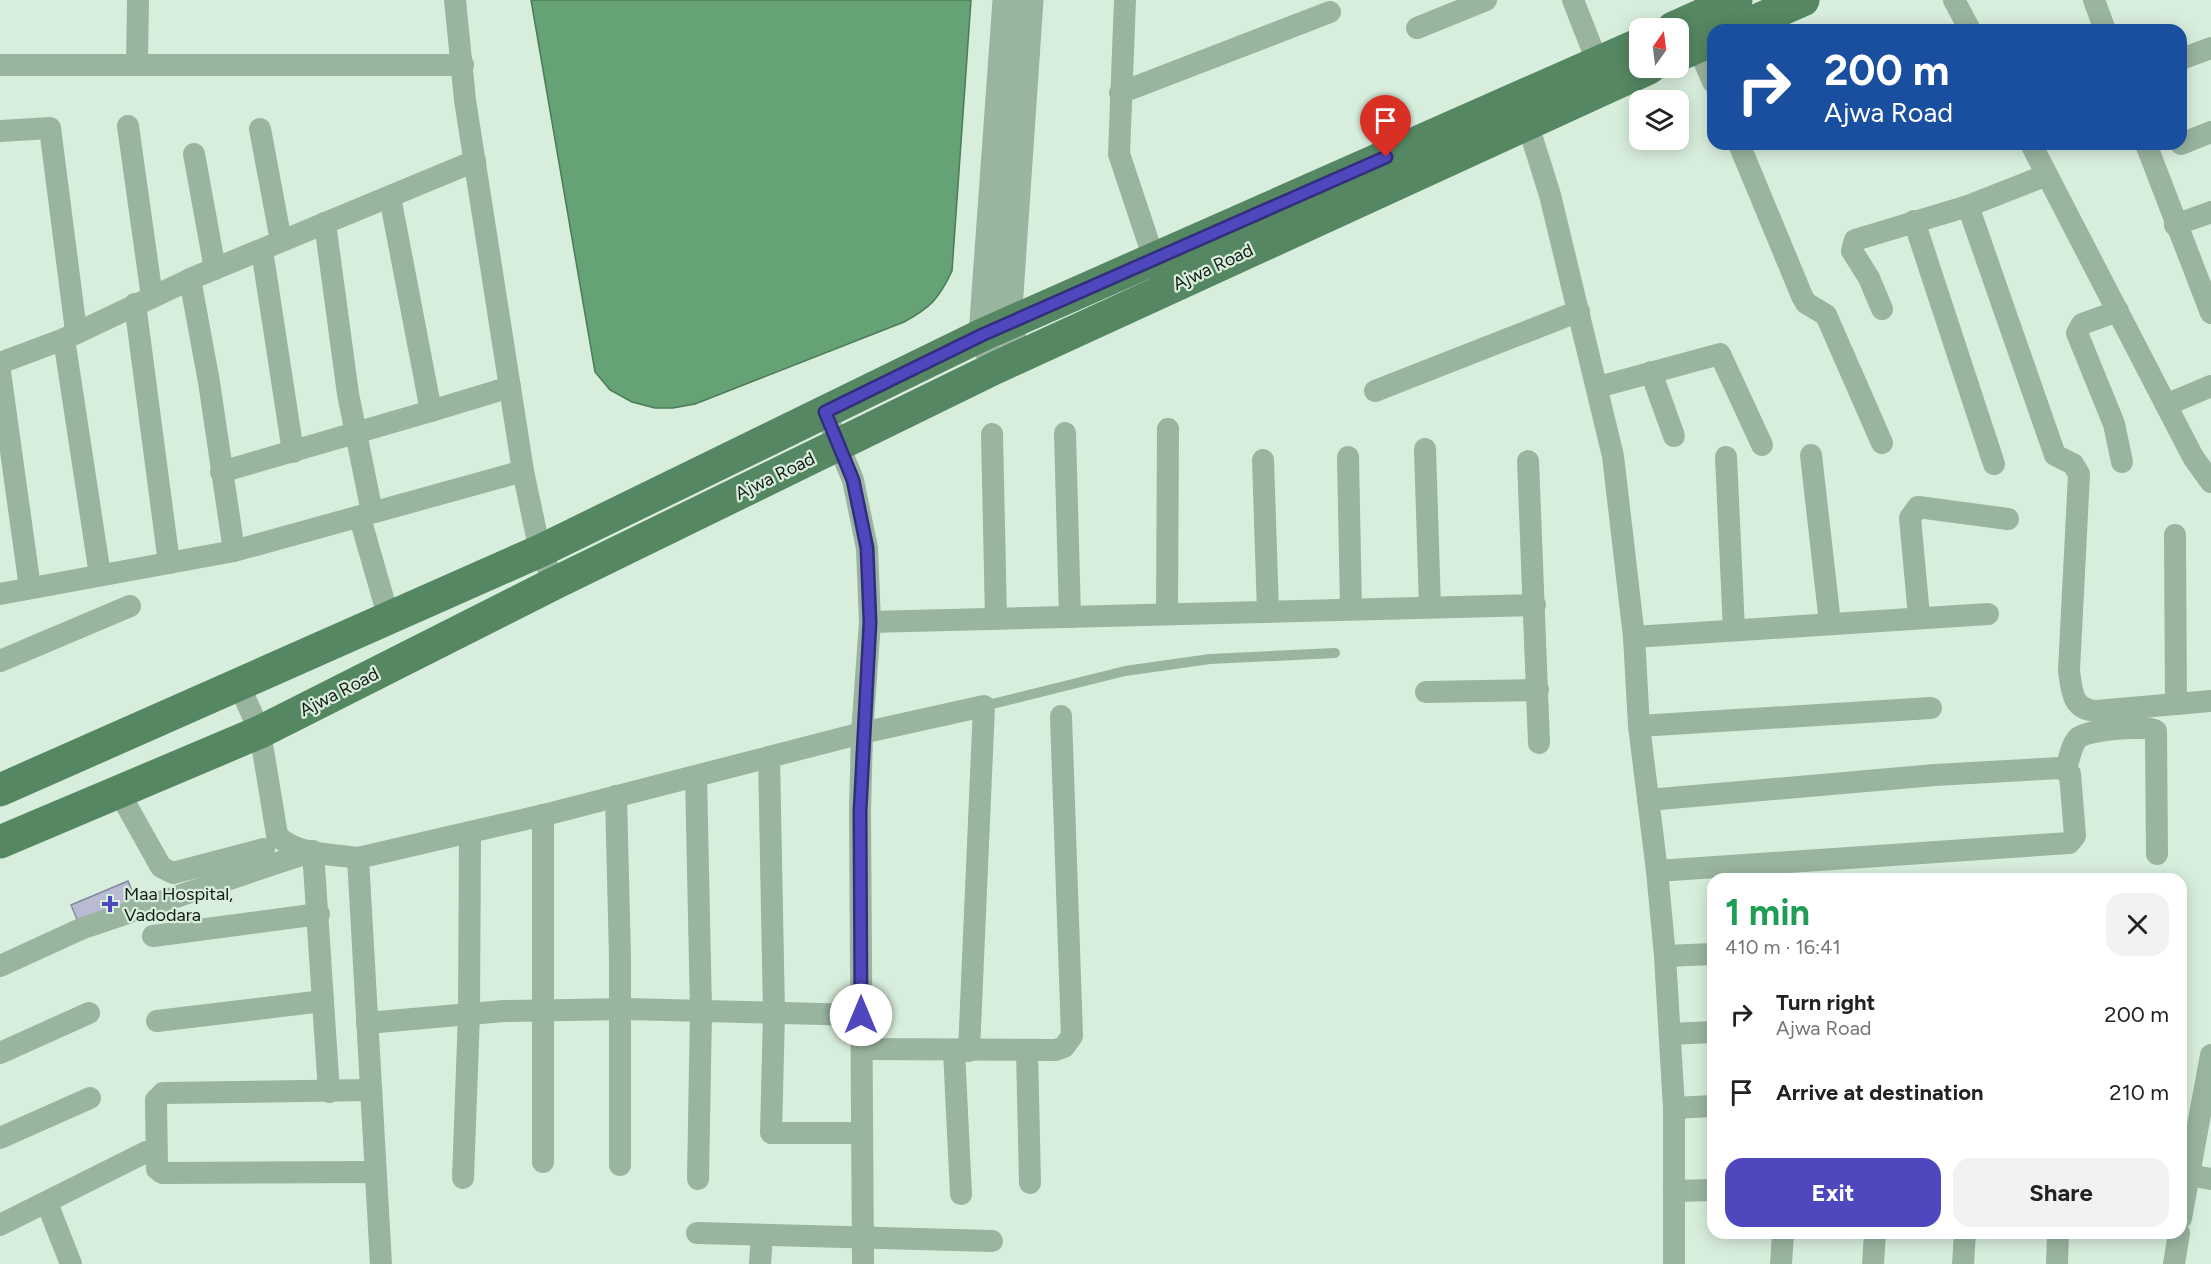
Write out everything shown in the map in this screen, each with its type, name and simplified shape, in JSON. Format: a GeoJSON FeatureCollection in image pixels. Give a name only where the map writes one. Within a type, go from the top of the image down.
{"type":"FeatureCollection","features":[{"type":"Feature","properties":{"kind":"main road"},"geometry":{"type":"LineString","coordinates":[[1710,24],[1736,0]]}},
{"type":"Feature","properties":{"kind":"main road"},"geometry":{"type":"LineString","coordinates":[[1749,24],[1803,0]]}},
{"type":"Feature","properties":{"kind":"main road"},"geometry":{"type":"LineString","coordinates":[[1691,42],[1707,27]]}},
{"type":"Feature","properties":{"kind":"main road","name":"Ajwa Road"},"geometry":{"type":"LineString","coordinates":[[0,790],[540,551],[995,329],[1159,275],[1527,122],[1602,74],[1629,53]]}},
{"type":"Feature","properties":{"kind":"main road","name":"Ajwa Road"},"geometry":{"type":"LineString","coordinates":[[0,842],[260,732],[555,583],[1007,363],[1159,275],[1602,74],[1629,71]]}},
{"type":"Feature","properties":{"kind":"street"},"geometry":{"type":"LineString","coordinates":[[137,63],[138,0]]}},
{"type":"Feature","properties":{"kind":"street"},"geometry":{"type":"LineString","coordinates":[[455,0],[465,100],[523,471],[540,551],[555,583]]}},
{"type":"Feature","properties":{"kind":"street"},"geometry":{"type":"LineString","coordinates":[[1006,0],[995,329],[1007,363]]}},
{"type":"Feature","properties":{"kind":"street"},"geometry":{"type":"LineString","coordinates":[[995,329],[1030,0]]}},
{"type":"Feature","properties":{"kind":"street"},"geometry":{"type":"LineString","coordinates":[[1417,28],[1486,0]]}},
{"type":"Feature","properties":{"kind":"street"},"geometry":{"type":"LineString","coordinates":[[1573,0],[1602,74]]}},
{"type":"Feature","properties":{"kind":"street"},"geometry":{"type":"LineString","coordinates":[[1954,0],[1967,24]]}},
{"type":"Feature","properties":{"kind":"street"},"geometry":{"type":"LineString","coordinates":[[2094,0],[2103,24]]}},
{"type":"Feature","properties":{"kind":"street"},"geometry":{"type":"LineString","coordinates":[[1128,1],[1120,93],[1119,154],[1159,275]]}},
{"type":"Feature","properties":{"kind":"street"},"geometry":{"type":"LineString","coordinates":[[1120,93],[1330,12]]}},
{"type":"Feature","properties":{"kind":"street"},"geometry":{"type":"LineString","coordinates":[[1691,42],[1707,71]]}},
{"type":"Feature","properties":{"kind":"street"},"geometry":{"type":"LineString","coordinates":[[2187,57],[2211,48]]}},
{"type":"Feature","properties":{"kind":"street"},"geometry":{"type":"LineString","coordinates":[[0,65],[137,63],[463,65]]}},
{"type":"Feature","properties":{"kind":"street"},"geometry":{"type":"LineString","coordinates":[[1527,122],[1550,195],[1613,456],[1634,638],[1639,726],[1665,956],[1674,1108],[1674,1264]]}},
{"type":"Feature","properties":{"kind":"street"},"geometry":{"type":"LineString","coordinates":[[128,126],[169,563]]}},
{"type":"Feature","properties":{"kind":"street"},"geometry":{"type":"LineString","coordinates":[[0,131],[50,128],[70,335],[100,575]]}},
{"type":"Feature","properties":{"kind":"street"},"geometry":{"type":"LineString","coordinates":[[260,129],[293,452]]}},
{"type":"Feature","properties":{"kind":"street"},"geometry":{"type":"LineString","coordinates":[[2187,141],[2211,132]]}},
{"type":"Feature","properties":{"kind":"street"},"geometry":{"type":"LineString","coordinates":[[1741,150],[1802,296],[1806,303],[1826,315],[1882,443]]}},
{"type":"Feature","properties":{"kind":"street"},"geometry":{"type":"LineString","coordinates":[[2034,150],[2193,457],[2211,482]]}},
{"type":"Feature","properties":{"kind":"street"},"geometry":{"type":"LineString","coordinates":[[2148,150],[2175,225],[2210,306]]}},
{"type":"Feature","properties":{"kind":"street"},"geometry":{"type":"LineString","coordinates":[[194,154],[215,269]]}},
{"type":"Feature","properties":{"kind":"street"},"geometry":{"type":"LineString","coordinates":[[0,363],[70,335],[190,279],[475,162]]}},
{"type":"Feature","properties":{"kind":"street"},"geometry":{"type":"LineString","coordinates":[[1882,309],[1869,278],[1852,251],[1852,243],[1968,206],[2047,175]]}},
{"type":"Feature","properties":{"kind":"street"},"geometry":{"type":"LineString","coordinates":[[390,197],[430,411]]}},
{"type":"Feature","properties":{"kind":"street"},"geometry":{"type":"LineString","coordinates":[[1968,206],[2055,455],[2073,464],[2079,474],[2069,671],[2073,699],[2079,707],[2096,711],[2211,701]]}},
{"type":"Feature","properties":{"kind":"street"},"geometry":{"type":"LineString","coordinates":[[2175,225],[2211,212]]}},
{"type":"Feature","properties":{"kind":"street"},"geometry":{"type":"LineString","coordinates":[[1914,222],[1994,464]]}},
{"type":"Feature","properties":{"kind":"street"},"geometry":{"type":"LineString","coordinates":[[325,223],[366,515],[389,619]]}},
{"type":"Feature","properties":{"kind":"street"},"geometry":{"type":"LineString","coordinates":[[190,279],[209,381],[234,550]]}},
{"type":"Feature","properties":{"kind":"street"},"geometry":{"type":"LineString","coordinates":[[1375,392],[1579,311]]}},
{"type":"Feature","properties":{"kind":"street"},"geometry":{"type":"LineString","coordinates":[[2118,311],[2082,324],[2077,333],[2114,424],[2122,462]]}},
{"type":"Feature","properties":{"kind":"street"},"geometry":{"type":"LineString","coordinates":[[1598,387],[1720,354],[1762,445]]}},
{"type":"Feature","properties":{"kind":"street"},"geometry":{"type":"LineString","coordinates":[[0,372],[30,588]]}},
{"type":"Feature","properties":{"kind":"street"},"geometry":{"type":"LineString","coordinates":[[1651,372],[1674,436]]}},
{"type":"Feature","properties":{"kind":"street"},"geometry":{"type":"LineString","coordinates":[[2166,405],[2211,386]]}},
{"type":"Feature","properties":{"kind":"street"},"geometry":{"type":"LineString","coordinates":[[221,472],[510,387]]}},
{"type":"Feature","properties":{"kind":"street"},"geometry":{"type":"LineString","coordinates":[[825,412],[853,480],[867,548],[870,622],[862,733],[863,1264]]}},
{"type":"Feature","properties":{"kind":"street"},"geometry":{"type":"LineString","coordinates":[[1167,614],[1168,429]]}},
{"type":"Feature","properties":{"kind":"street"},"geometry":{"type":"LineString","coordinates":[[1065,433],[1070,617]]}},
{"type":"Feature","properties":{"kind":"street"},"geometry":{"type":"LineString","coordinates":[[992,434],[996,619]]}},
{"type":"Feature","properties":{"kind":"street"},"geometry":{"type":"LineString","coordinates":[[1425,449],[1431,607]]}},
{"type":"Feature","properties":{"kind":"street"},"geometry":{"type":"LineString","coordinates":[[1811,455],[1830,623]]}},
{"type":"Feature","properties":{"kind":"street"},"geometry":{"type":"LineString","coordinates":[[1348,457],[1351,609]]}},
{"type":"Feature","properties":{"kind":"street"},"geometry":{"type":"LineString","coordinates":[[1726,457],[1734,630]]}},
{"type":"Feature","properties":{"kind":"street"},"geometry":{"type":"LineString","coordinates":[[1263,460],[1268,612]]}},
{"type":"Feature","properties":{"kind":"street"},"geometry":{"type":"LineString","coordinates":[[1528,461],[1539,743]]}},
{"type":"Feature","properties":{"kind":"street"},"geometry":{"type":"LineString","coordinates":[[0,594],[234,550],[523,471]]}},
{"type":"Feature","properties":{"kind":"street"},"geometry":{"type":"LineString","coordinates":[[1919,616],[1910,518],[1913,511],[1918,507],[2008,519]]}},
{"type":"Feature","properties":{"kind":"street"},"geometry":{"type":"LineString","coordinates":[[2175,535],[2176,704]]}},
{"type":"Feature","properties":{"kind":"street"},"geometry":{"type":"LineString","coordinates":[[870,622],[1535,605]]}},
{"type":"Feature","properties":{"kind":"street"},"geometry":{"type":"LineString","coordinates":[[0,661],[130,606]]}},
{"type":"Feature","properties":{"kind":"street"},"geometry":{"type":"LineString","coordinates":[[1634,638],[1919,616],[1988,614]]}},
{"type":"Feature","properties":{"kind":"street"},"geometry":{"type":"LineString","coordinates":[[239,685],[260,732],[277,835],[285,843],[313,851],[358,858],[543,815],[862,733],[984,706],[962,1051],[961,1194]]}},
{"type":"Feature","properties":{"kind":"street"},"geometry":{"type":"LineString","coordinates":[[1426,692],[1538,690]]}},
{"type":"Feature","properties":{"kind":"street"},"geometry":{"type":"LineString","coordinates":[[1639,726],[1931,708]]}},
{"type":"Feature","properties":{"kind":"street"},"geometry":{"type":"LineString","coordinates":[[862,1049],[1056,1050],[1064,1047],[1072,1036],[1061,716]]}},
{"type":"Feature","properties":{"kind":"street"},"geometry":{"type":"LineString","coordinates":[[2066,769],[2074,743],[2084,734],[2146,727],[2156,731],[2157,854]]}},
{"type":"Feature","properties":{"kind":"street"},"geometry":{"type":"LineString","coordinates":[[768,757],[774,1013],[771,1133],[862,1133]]}},
{"type":"Feature","properties":{"kind":"street"},"geometry":{"type":"LineString","coordinates":[[1647,800],[1935,775],[2066,769]]}},
{"type":"Feature","properties":{"kind":"street"},"geometry":{"type":"LineString","coordinates":[[1657,871],[2069,843],[2075,836],[2070,774],[2066,769]]}},
{"type":"Feature","properties":{"kind":"street"},"geometry":{"type":"LineString","coordinates":[[696,776],[701,1011],[698,1179]]}},
{"type":"Feature","properties":{"kind":"street"},"geometry":{"type":"LineString","coordinates":[[119,792],[161,867],[166,871],[173,873],[264,849]]}},
{"type":"Feature","properties":{"kind":"street"},"geometry":{"type":"LineString","coordinates":[[616,796],[620,1165]]}},
{"type":"Feature","properties":{"kind":"street"},"geometry":{"type":"LineString","coordinates":[[543,815],[543,1162]]}},
{"type":"Feature","properties":{"kind":"street"},"geometry":{"type":"LineString","coordinates":[[463,1178],[469,1014],[470,832]]}},
{"type":"Feature","properties":{"kind":"street"},"geometry":{"type":"LineString","coordinates":[[313,851],[319,914],[329,1092]]}},
{"type":"Feature","properties":{"kind":"street"},"geometry":{"type":"LineString","coordinates":[[0,966],[83,928],[313,851]]}},
{"type":"Feature","properties":{"kind":"street"},"geometry":{"type":"LineString","coordinates":[[358,858],[381,1264]]}},
{"type":"Feature","properties":{"kind":"street"},"geometry":{"type":"LineString","coordinates":[[153,936],[319,914]]}},
{"type":"Feature","properties":{"kind":"street"},"geometry":{"type":"LineString","coordinates":[[1665,956],[1707,954]]}},
{"type":"Feature","properties":{"kind":"street"},"geometry":{"type":"LineString","coordinates":[[157,1021],[323,1001]]}},
{"type":"Feature","properties":{"kind":"street"},"geometry":{"type":"LineString","coordinates":[[367,1023],[542,1010],[619,1009],[861,1015]]}},
{"type":"Feature","properties":{"kind":"street"},"geometry":{"type":"LineString","coordinates":[[0,1053],[89,1013]]}},
{"type":"Feature","properties":{"kind":"street"},"geometry":{"type":"LineString","coordinates":[[1670,1034],[1707,1032]]}},
{"type":"Feature","properties":{"kind":"street"},"geometry":{"type":"LineString","coordinates":[[1028,1051],[1030,1183]]}},
{"type":"Feature","properties":{"kind":"street"},"geometry":{"type":"LineString","coordinates":[[2187,1181],[2211,1054]]}},
{"type":"Feature","properties":{"kind":"street"},"geometry":{"type":"LineString","coordinates":[[370,1090],[163,1093],[156,1100],[157,1169],[162,1173],[375,1172]]}},
{"type":"Feature","properties":{"kind":"street"},"geometry":{"type":"LineString","coordinates":[[0,1138],[90,1098]]}},
{"type":"Feature","properties":{"kind":"street"},"geometry":{"type":"LineString","coordinates":[[1674,1108],[1707,1106]]}},
{"type":"Feature","properties":{"kind":"street"},"geometry":{"type":"LineString","coordinates":[[0,1225],[146,1152]]}},
{"type":"Feature","properties":{"kind":"street"},"geometry":{"type":"LineString","coordinates":[[2188,1175],[2211,1179]]}},
{"type":"Feature","properties":{"kind":"street"},"geometry":{"type":"LineString","coordinates":[[1674,1191],[1707,1190]]}},
{"type":"Feature","properties":{"kind":"street"},"geometry":{"type":"LineString","coordinates":[[47,1203],[71,1264]]}},
{"type":"Feature","properties":{"kind":"street"},"geometry":{"type":"LineString","coordinates":[[698,1233],[992,1241]]}},
{"type":"Feature","properties":{"kind":"street"},"geometry":{"type":"LineString","coordinates":[[760,1264],[762,1235]]}},
{"type":"Feature","properties":{"kind":"street"},"geometry":{"type":"LineString","coordinates":[[1781,1264],[1783,1239]]}},
{"type":"Feature","properties":{"kind":"street"},"geometry":{"type":"LineString","coordinates":[[1873,1264],[1875,1239]]}},
{"type":"Feature","properties":{"kind":"street"},"geometry":{"type":"LineString","coordinates":[[1964,1264],[1965,1239]]}},
{"type":"Feature","properties":{"kind":"street"},"geometry":{"type":"LineString","coordinates":[[2057,1264],[2058,1239]]}},
{"type":"Feature","properties":{"kind":"street"},"geometry":{"type":"LineString","coordinates":[[2174,1264],[2178,1239]]}},
{"type":"Feature","properties":{"kind":"lane"},"geometry":{"type":"LineString","coordinates":[[984,706],[1125,671],[1210,659],[1335,653]]}},
{"type":"Feature","properties":{"kind":"shaded area"},"geometry":{"type":"Polygon","coordinates":[[[531,0],[971,0],[952,271],[938,296],[921,312],[904,322],[695,404],[655,408],[632,402],[610,390],[595,372],[531,0]]]}},
{"type":"Feature","properties":{"kind":"building"},"geometry":{"type":"Polygon","coordinates":[[[128,881],[139,907],[80,926],[71,905],[128,881]]]}},
{"type":"Feature","properties":{"kind":"place","name":"Maa Hospital, Vadodara"},"geometry":{"type":"Point","coordinates":[110,904]}},
{"type":"Feature","properties":{"kind":"route"},"geometry":{"type":"LineString","coordinates":[[861,1015],[860,811],[862,733],[870,622],[867,548],[853,480],[825,412],[982,335],[1386,157]]}}]}
